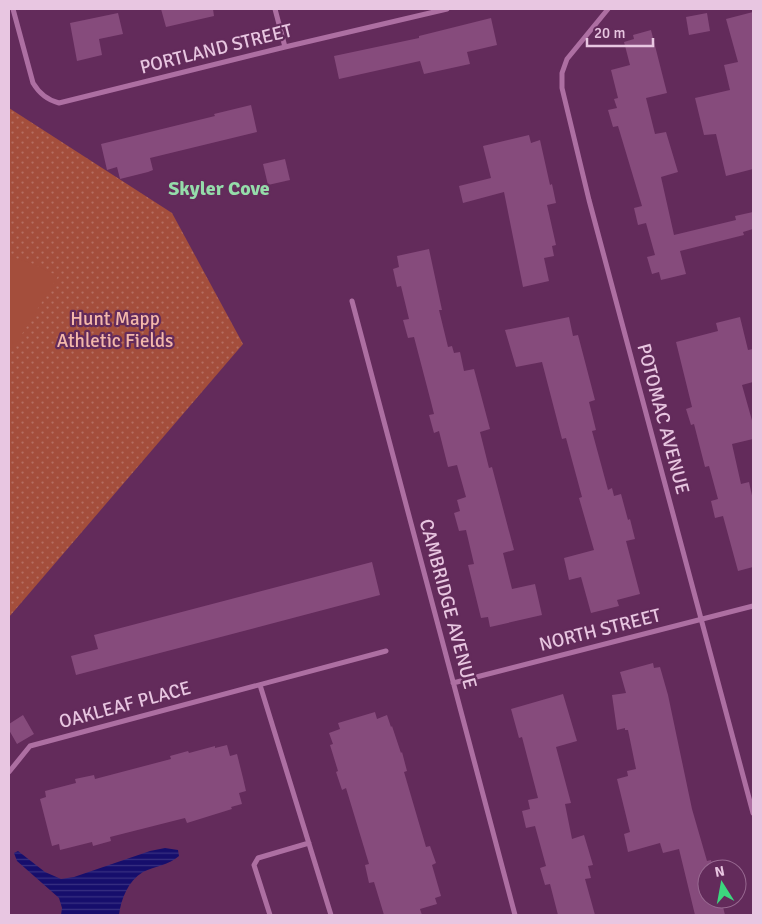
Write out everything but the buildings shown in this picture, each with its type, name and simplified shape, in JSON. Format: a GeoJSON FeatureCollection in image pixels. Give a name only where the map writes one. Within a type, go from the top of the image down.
{"type":"FeatureCollection","features":[{"type":"Feature","properties":{"kind":"street","name":"PORTLAND STREET"},"geometry":{"type":"LineString","coordinates":[[13,9],[32,83],[38,92],[51,101],[59,103],[447,9]]}},
{"type":"Feature","properties":{"kind":"street"},"geometry":{"type":"LineString","coordinates":[[275,9],[284,47]]}},
{"type":"Feature","properties":{"kind":"street","name":"POTOMAC AVENUE"},"geometry":{"type":"LineString","coordinates":[[608,9],[567,59],[562,73],[562,88],[589,200],[701,619],[736,742],[753,813]]}},
{"type":"Feature","properties":{"kind":"street","name":"CAMBRIDGE AVENUE"},"geometry":{"type":"LineString","coordinates":[[352,301],[515,915]]}},
{"type":"Feature","properties":{"kind":"street","name":"NORTH STREET"},"geometry":{"type":"LineString","coordinates":[[453,683],[753,606]]}},
{"type":"Feature","properties":{"kind":"street","name":"OAKLEAF PLACE"},"geometry":{"type":"LineString","coordinates":[[9,772],[30,746],[386,651]]}},
{"type":"Feature","properties":{"kind":"street"},"geometry":{"type":"LineString","coordinates":[[260,685],[331,915]]}},
{"type":"Feature","properties":{"kind":"street"},"geometry":{"type":"LineString","coordinates":[[270,915],[254,865],[258,858],[309,843]]}},
{"type":"Feature","properties":{"kind":"green space","name":"Hunt Mapp Athletic Fields"},"geometry":{"type":"Polygon","coordinates":[[[9,108],[172,213],[243,344],[9,617],[9,108]]]}},
{"type":"Feature","properties":{"kind":"green space"},"geometry":{"type":"Polygon","coordinates":[[[9,256],[31,263],[58,276],[9,355],[9,256]]]}},
{"type":"Feature","properties":{"kind":"shaded area"},"geometry":{"type":"Polygon","coordinates":[[[165,848],[178,850],[179,856],[143,872],[133,880],[121,903],[119,915],[61,915],[62,908],[59,898],[17,861],[14,853],[18,851],[45,872],[61,879],[74,877],[150,851],[165,848]]]}},
{"type":"Feature","properties":{"kind":"district","name":"Skyler Cove"},"geometry":{"type":"Point","coordinates":[219,188]}}]}
